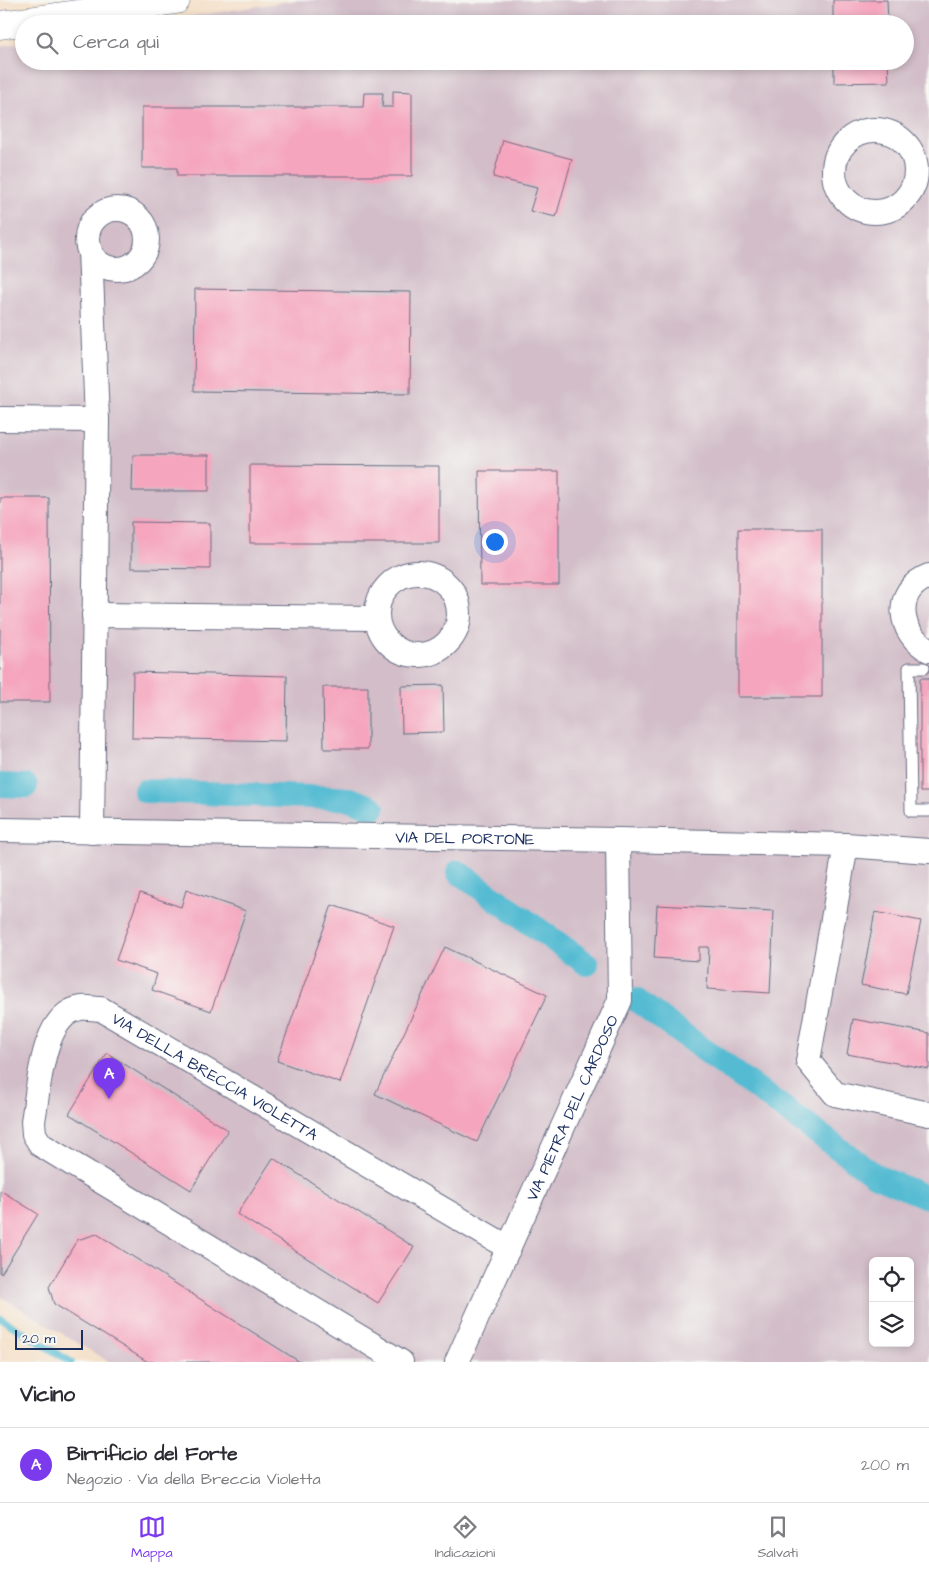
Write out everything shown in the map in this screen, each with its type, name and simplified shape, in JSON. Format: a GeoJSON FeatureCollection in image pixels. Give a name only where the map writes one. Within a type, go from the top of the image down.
{"type":"FeatureCollection","features":[{"type":"Feature","properties":{"kind":"main road"},"geometry":{"type":"LineString","coordinates":[[70,15],[176,0]]}},
{"type":"Feature","properties":{"kind":"main road"},"geometry":{"type":"LineString","coordinates":[[0,25],[15,23]]}},
{"type":"Feature","properties":{"kind":"street"},"geometry":{"type":"LineString","coordinates":[[90,250],[97,420],[92,832]]}},
{"type":"Feature","properties":{"kind":"street"},"geometry":{"type":"LineString","coordinates":[[0,418],[97,420]]}},
{"type":"Feature","properties":{"kind":"street"},"geometry":{"type":"LineString","coordinates":[[926,658],[909,634],[904,622],[903,609],[907,596],[915,585],[929,576]]}},
{"type":"Feature","properties":{"kind":"street"},"geometry":{"type":"LineString","coordinates":[[94,615],[377,618]]}},
{"type":"Feature","properties":{"kind":"street","name":"VIA DEL PORTONE"},"geometry":{"type":"LineString","coordinates":[[0,830],[846,845],[929,851]]}},
{"type":"Feature","properties":{"kind":"street","name":"VIA PIETRA DEL CARDOSO"},"geometry":{"type":"LineString","coordinates":[[457,1362],[620,1000],[618,840]]}},
{"type":"Feature","properties":{"kind":"street"},"geometry":{"type":"LineString","coordinates":[[846,845],[808,1061],[835,1094],[929,1114]]}},
{"type":"Feature","properties":{"kind":"street","name":"VIA DELLA BRECCIA VIOLETTA"},"geometry":{"type":"LineString","coordinates":[[401,1362],[40,1145],[34,1134],[33,1121],[47,1041],[62,1018],[80,1008],[101,1009],[509,1248]]}},
{"type":"Feature","properties":{"kind":"lane"},"geometry":{"type":"LineString","coordinates":[[926,658],[909,668],[911,811],[929,811]]}},
{"type":"Feature","properties":{"kind":"shaded area"},"geometry":{"type":"Polygon","coordinates":[[[297,0],[929,0],[929,1362],[109,1362],[0,1296],[0,46],[15,44],[15,70],[914,70],[914,15],[200,15],[297,0]]]}},
{"type":"Feature","properties":{"kind":"building"},"geometry":{"type":"Polygon","coordinates":[[[833,0],[887,0],[888,15],[833,15],[833,0]]]}},
{"type":"Feature","properties":{"kind":"building"},"geometry":{"type":"Polygon","coordinates":[[[834,70],[888,70],[889,82],[834,83],[834,70]]]}},
{"type":"Feature","properties":{"kind":"building"},"geometry":{"type":"Polygon","coordinates":[[[393,91],[412,92],[412,176],[177,176],[177,168],[142,168],[142,107],[363,107],[364,93],[383,93],[382,107],[393,107],[393,91]]]}},
{"type":"Feature","properties":{"kind":"building"},"geometry":{"type":"Polygon","coordinates":[[[503,140],[572,159],[556,217],[530,211],[537,188],[493,177],[503,140]]]}},
{"type":"Feature","properties":{"kind":"building"},"geometry":{"type":"Polygon","coordinates":[[[195,289],[411,292],[410,394],[194,391],[195,289]]]}},
{"type":"Feature","properties":{"kind":"building"},"geometry":{"type":"Polygon","coordinates":[[[133,455],[209,455],[209,491],[132,491],[133,455]]]}},
{"type":"Feature","properties":{"kind":"building"},"geometry":{"type":"Polygon","coordinates":[[[250,465],[439,466],[439,543],[250,543],[250,465]]]}},
{"type":"Feature","properties":{"kind":"building"},"geometry":{"type":"Polygon","coordinates":[[[479,471],[559,471],[559,585],[480,585],[479,471]]]}},
{"type":"Feature","properties":{"kind":"building"},"geometry":{"type":"Polygon","coordinates":[[[0,498],[49,498],[50,702],[0,702],[0,498]]]}},
{"type":"Feature","properties":{"kind":"building"},"geometry":{"type":"Polygon","coordinates":[[[131,522],[210,523],[210,569],[131,568],[131,522]]]}},
{"type":"Feature","properties":{"kind":"building"},"geometry":{"type":"Polygon","coordinates":[[[738,529],[822,529],[822,697],[738,697],[738,529]]]}},
{"type":"Feature","properties":{"kind":"building"},"geometry":{"type":"Polygon","coordinates":[[[133,672],[287,676],[286,741],[132,738],[133,672]]]}},
{"type":"Feature","properties":{"kind":"building"},"geometry":{"type":"Polygon","coordinates":[[[920,678],[929,678],[929,792],[920,792],[920,678]]]}},
{"type":"Feature","properties":{"kind":"building"},"geometry":{"type":"Polygon","coordinates":[[[443,685],[444,732],[402,733],[401,686],[443,685]]]}},
{"type":"Feature","properties":{"kind":"building"},"geometry":{"type":"Polygon","coordinates":[[[323,687],[368,687],[368,749],[324,749],[323,687]]]}},
{"type":"Feature","properties":{"kind":"building"},"geometry":{"type":"Polygon","coordinates":[[[186,890],[246,911],[211,1011],[152,990],[157,974],[116,960],[140,893],[181,907],[186,890]]]}},
{"type":"Feature","properties":{"kind":"building"},"geometry":{"type":"Polygon","coordinates":[[[332,905],[394,926],[340,1083],[277,1061],[332,905]]]}},
{"type":"Feature","properties":{"kind":"building"},"geometry":{"type":"Polygon","coordinates":[[[657,905],[774,911],[770,993],[707,989],[709,947],[699,947],[699,961],[654,958],[657,905]]]}},
{"type":"Feature","properties":{"kind":"building"},"geometry":{"type":"Polygon","coordinates":[[[875,912],[921,921],[906,994],[861,985],[875,912]]]}},
{"type":"Feature","properties":{"kind":"building"},"geometry":{"type":"Polygon","coordinates":[[[445,947],[547,995],[477,1142],[375,1094],[445,947]]]}},
{"type":"Feature","properties":{"kind":"building"},"geometry":{"type":"Polygon","coordinates":[[[853,1019],[929,1033],[929,1069],[847,1054],[853,1019]]]}},
{"type":"Feature","properties":{"kind":"building"},"geometry":{"type":"Polygon","coordinates":[[[107,1053],[228,1130],[191,1190],[69,1114],[107,1053]]]}},
{"type":"Feature","properties":{"kind":"building"},"geometry":{"type":"Polygon","coordinates":[[[273,1158],[414,1247],[378,1303],[237,1214],[273,1158]]]}},
{"type":"Feature","properties":{"kind":"building"},"geometry":{"type":"Polygon","coordinates":[[[0,1190],[38,1214],[1,1274],[0,1273],[0,1190]]]}},
{"type":"Feature","properties":{"kind":"building"},"geometry":{"type":"Polygon","coordinates":[[[97,1234],[300,1362],[148,1362],[54,1304],[49,1287],[77,1240],[97,1234]]]}},
{"type":"Feature","properties":{"kind":"waterway"},"geometry":{"type":"LineString","coordinates":[[0,785],[26,786]]}},
{"type":"Feature","properties":{"kind":"waterway"},"geometry":{"type":"LineString","coordinates":[[145,791],[337,798],[350,799],[373,808]]}},
{"type":"Feature","properties":{"kind":"waterway"},"geometry":{"type":"LineString","coordinates":[[458,872],[587,964]]}},
{"type":"Feature","properties":{"kind":"waterway"},"geometry":{"type":"LineString","coordinates":[[636,1000],[876,1176],[929,1198]]}},
{"type":"Feature","properties":{"kind":"waterway"},"geometry":{"type":"LineString","coordinates":[[0,1318],[71,1362]]}},
{"type":"Feature","properties":{"kind":"place","name":"Birrificio del Forte"},"geometry":{"type":"Point","coordinates":[109,1099]}}]}
